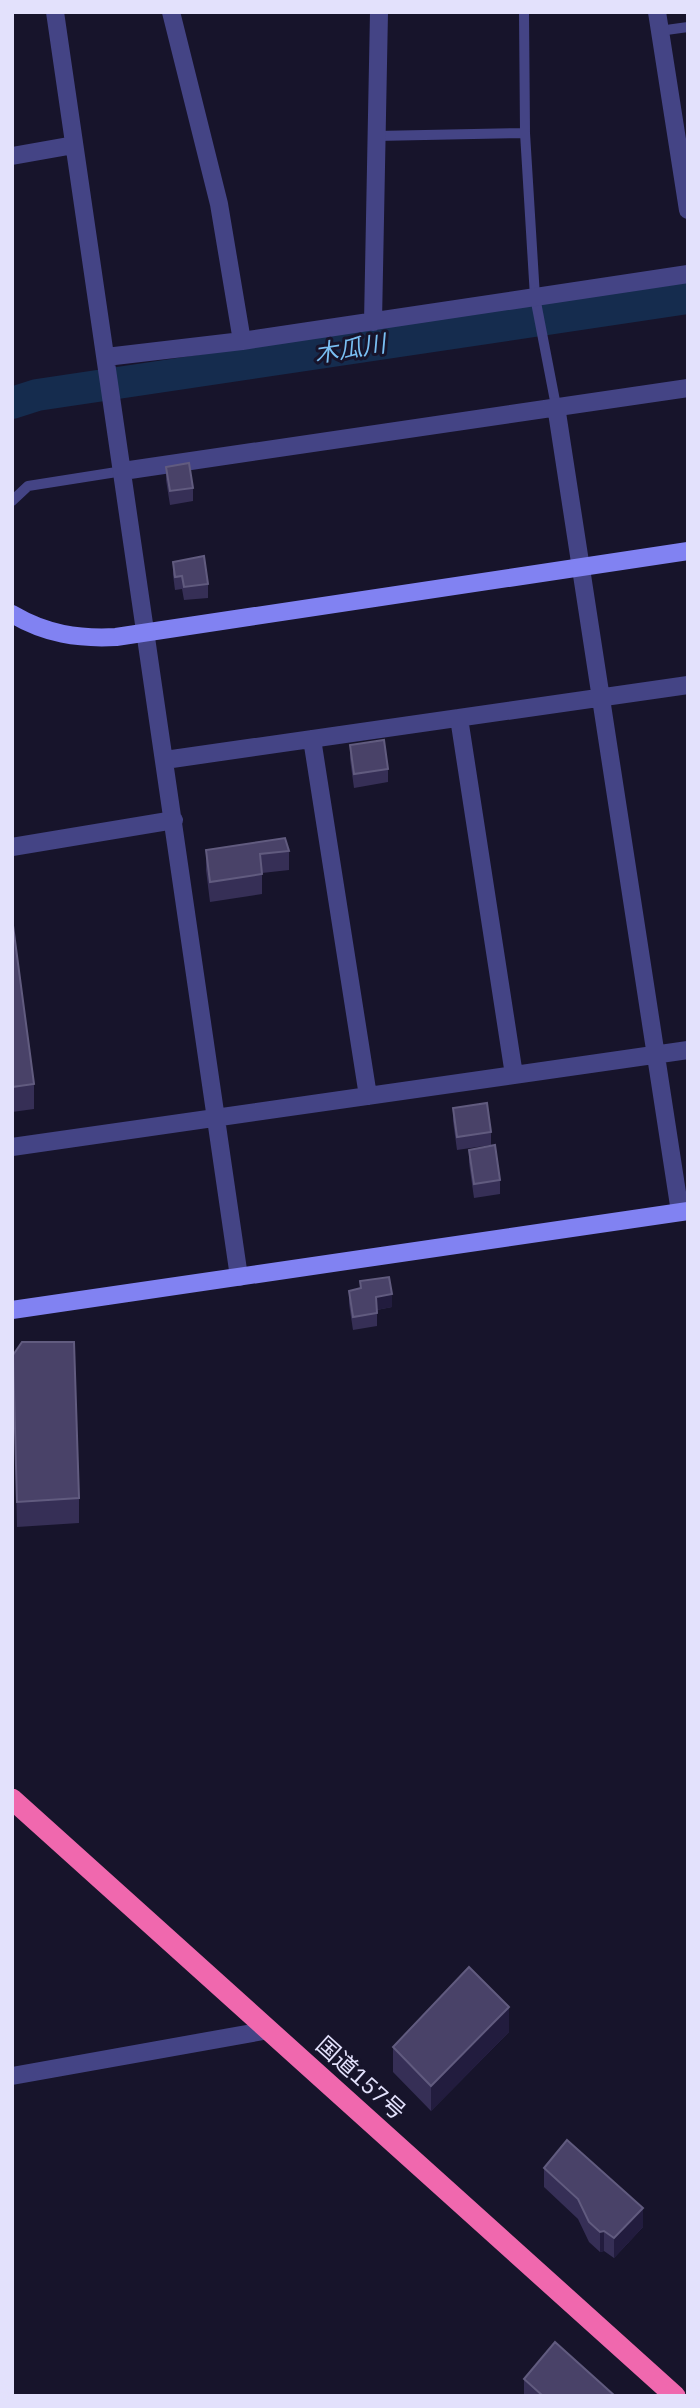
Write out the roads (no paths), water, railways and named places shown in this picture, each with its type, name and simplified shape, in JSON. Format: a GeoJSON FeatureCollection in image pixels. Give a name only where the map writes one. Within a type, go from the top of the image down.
{"type":"FeatureCollection","features":[{"type":"Feature","properties":{"kind":"highway","name":"国道157号"},"geometry":{"type":"LineString","coordinates":[[12,1799],[675,2396]]}},
{"type":"Feature","properties":{"kind":"street"},"geometry":{"type":"LineString","coordinates":[[55,12],[239,1277]]}},
{"type":"Feature","properties":{"kind":"street"},"geometry":{"type":"LineString","coordinates":[[171,12],[219,204],[242,341]]}},
{"type":"Feature","properties":{"kind":"street"},"geometry":{"type":"LineString","coordinates":[[373,322],[379,12]]}},
{"type":"Feature","properties":{"kind":"street"},"geometry":{"type":"LineString","coordinates":[[657,12],[688,210]]}},
{"type":"Feature","properties":{"kind":"street"},"geometry":{"type":"LineString","coordinates":[[12,156],[75,145]]}},
{"type":"Feature","properties":{"kind":"street"},"geometry":{"type":"LineString","coordinates":[[106,357],[537,303],[688,274]]}},
{"type":"Feature","properties":{"kind":"street"},"geometry":{"type":"LineString","coordinates":[[123,471],[688,387]]}},
{"type":"Feature","properties":{"kind":"street"},"geometry":{"type":"LineString","coordinates":[[12,1310],[684,1212],[656,1055],[583,566],[556,406]]}},
{"type":"Feature","properties":{"kind":"street"},"geometry":{"type":"LineString","coordinates":[[12,614],[52,633],[82,639],[147,633],[688,551]]}},
{"type":"Feature","properties":{"kind":"street"},"geometry":{"type":"LineString","coordinates":[[165,761],[688,685]]}},
{"type":"Feature","properties":{"kind":"street"},"geometry":{"type":"LineString","coordinates":[[459,718],[514,1075]]}},
{"type":"Feature","properties":{"kind":"street"},"geometry":{"type":"LineString","coordinates":[[312,739],[368,1096]]}},
{"type":"Feature","properties":{"kind":"street"},"geometry":{"type":"LineString","coordinates":[[12,847],[174,820]]}},
{"type":"Feature","properties":{"kind":"street"},"geometry":{"type":"LineString","coordinates":[[12,1147],[688,1051]]}},
{"type":"Feature","properties":{"kind":"street"},"geometry":{"type":"LineString","coordinates":[[12,2076],[269,2030]]}},
{"type":"Feature","properties":{"kind":"lane"},"geometry":{"type":"LineString","coordinates":[[524,12],[525,133],[537,303],[556,406]]}},
{"type":"Feature","properties":{"kind":"lane"},"geometry":{"type":"LineString","coordinates":[[659,31],[688,27]]}},
{"type":"Feature","properties":{"kind":"lane"},"geometry":{"type":"LineString","coordinates":[[376,136],[525,133]]}},
{"type":"Feature","properties":{"kind":"lane"},"geometry":{"type":"LineString","coordinates":[[12,501],[28,486],[123,471]]}},
{"type":"Feature","properties":{"kind":"waterway","name":"木瓜川"},"geometry":{"type":"LineString","coordinates":[[12,403],[37,395],[688,298]]}}]}
